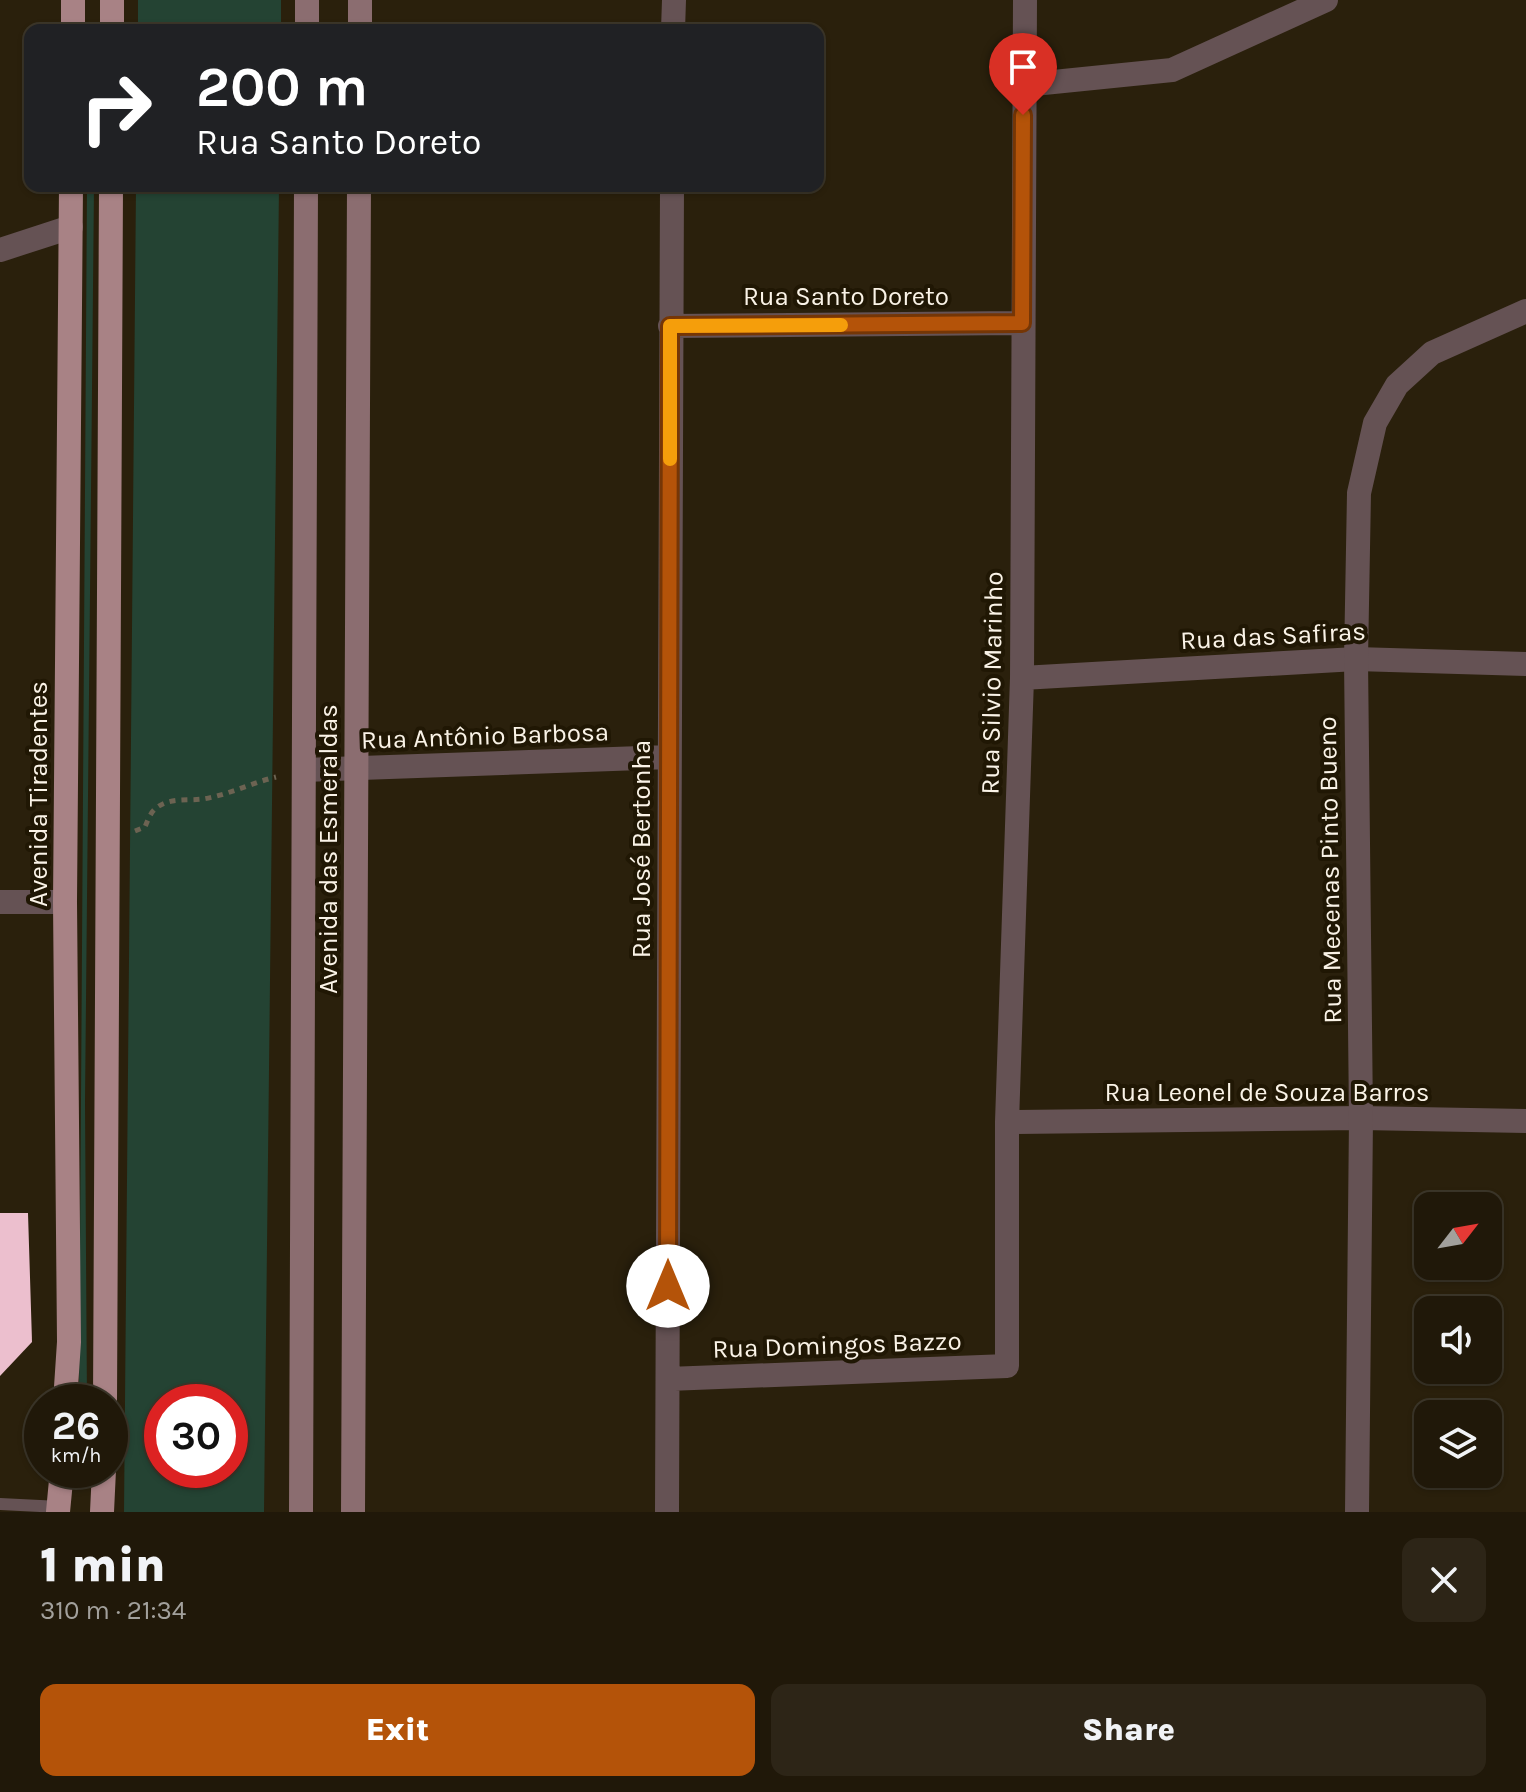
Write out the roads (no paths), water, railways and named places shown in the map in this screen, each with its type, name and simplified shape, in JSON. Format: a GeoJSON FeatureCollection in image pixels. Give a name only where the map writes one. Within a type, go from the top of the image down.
{"type":"FeatureCollection","features":[{"type":"Feature","properties":{"kind":"main road"},"geometry":{"type":"LineString","coordinates":[[73,0],[73,24]]}},
{"type":"Feature","properties":{"kind":"main road"},"geometry":{"type":"LineString","coordinates":[[112,0],[112,24]]}},
{"type":"Feature","properties":{"kind":"main road"},"geometry":{"type":"LineString","coordinates":[[307,0],[307,24]]}},
{"type":"Feature","properties":{"kind":"main road"},"geometry":{"type":"LineString","coordinates":[[360,0],[360,24]]}},
{"type":"Feature","properties":{"kind":"main road","name":"Avenida Tiradentes"},"geometry":{"type":"LineString","coordinates":[[66,1384],[69,1342],[65,902],[71,192]]}},
{"type":"Feature","properties":{"kind":"main road"},"geometry":{"type":"LineString","coordinates":[[105,1384],[111,192]]}},
{"type":"Feature","properties":{"kind":"main road","name":"Avenida das Esmeraldas"},"geometry":{"type":"LineString","coordinates":[[301,1512],[306,192]]}},
{"type":"Feature","properties":{"kind":"main road","name":"Avenida das Esmeraldas"},"geometry":{"type":"LineString","coordinates":[[353,1512],[359,192]]}},
{"type":"Feature","properties":{"kind":"main road"},"geometry":{"type":"LineString","coordinates":[[59,1509],[61,1488]]}},
{"type":"Feature","properties":{"kind":"main road"},"geometry":{"type":"LineString","coordinates":[[102,1512],[103,1488]]}},
{"type":"Feature","properties":{"kind":"street"},"geometry":{"type":"LineString","coordinates":[[673,24],[674,0]]}},
{"type":"Feature","properties":{"kind":"street","name":"Rua Silvio Marinho"},"geometry":{"type":"LineString","coordinates":[[1007,1366],[1007,1122],[1022,678],[1025,0]]}},
{"type":"Feature","properties":{"kind":"street"},"geometry":{"type":"LineString","coordinates":[[1024,85],[1172,70],[1326,0]]}},
{"type":"Feature","properties":{"kind":"street","name":"Rua José Bertonha"},"geometry":{"type":"LineString","coordinates":[[667,1512],[672,192]]}},
{"type":"Feature","properties":{"kind":"street"},"geometry":{"type":"LineString","coordinates":[[0,250],[71,227]]}},
{"type":"Feature","properties":{"kind":"street","name":"Rua Mecenas Pinto Bueno"},"geometry":{"type":"LineString","coordinates":[[1357,1512],[1361,1118],[1356,659],[1359,493],[1375,423],[1397,385],[1432,353],[1526,311]]}},
{"type":"Feature","properties":{"kind":"street","name":"Rua Santo Doreto"},"geometry":{"type":"LineString","coordinates":[[670,326],[1022,323]]}},
{"type":"Feature","properties":{"kind":"street","name":"Rua das Safiras"},"geometry":{"type":"LineString","coordinates":[[1022,678],[1356,659],[1526,664]]}},
{"type":"Feature","properties":{"kind":"street","name":"Rua Antônio Barbosa"},"geometry":{"type":"LineString","coordinates":[[304,770],[669,757]]}},
{"type":"Feature","properties":{"kind":"street"},"geometry":{"type":"LineString","coordinates":[[0,902],[65,902]]}},
{"type":"Feature","properties":{"kind":"street","name":"Rua Leonel de Souza Barros"},"geometry":{"type":"LineString","coordinates":[[1007,1122],[1361,1118],[1526,1121]]}},
{"type":"Feature","properties":{"kind":"street","name":"Rua Domingos Bazzo"},"geometry":{"type":"LineString","coordinates":[[668,1379],[1007,1366]]}},
{"type":"Feature","properties":{"kind":"lane"},"geometry":{"type":"LineString","coordinates":[[0,1504],[59,1509]]}}]}
